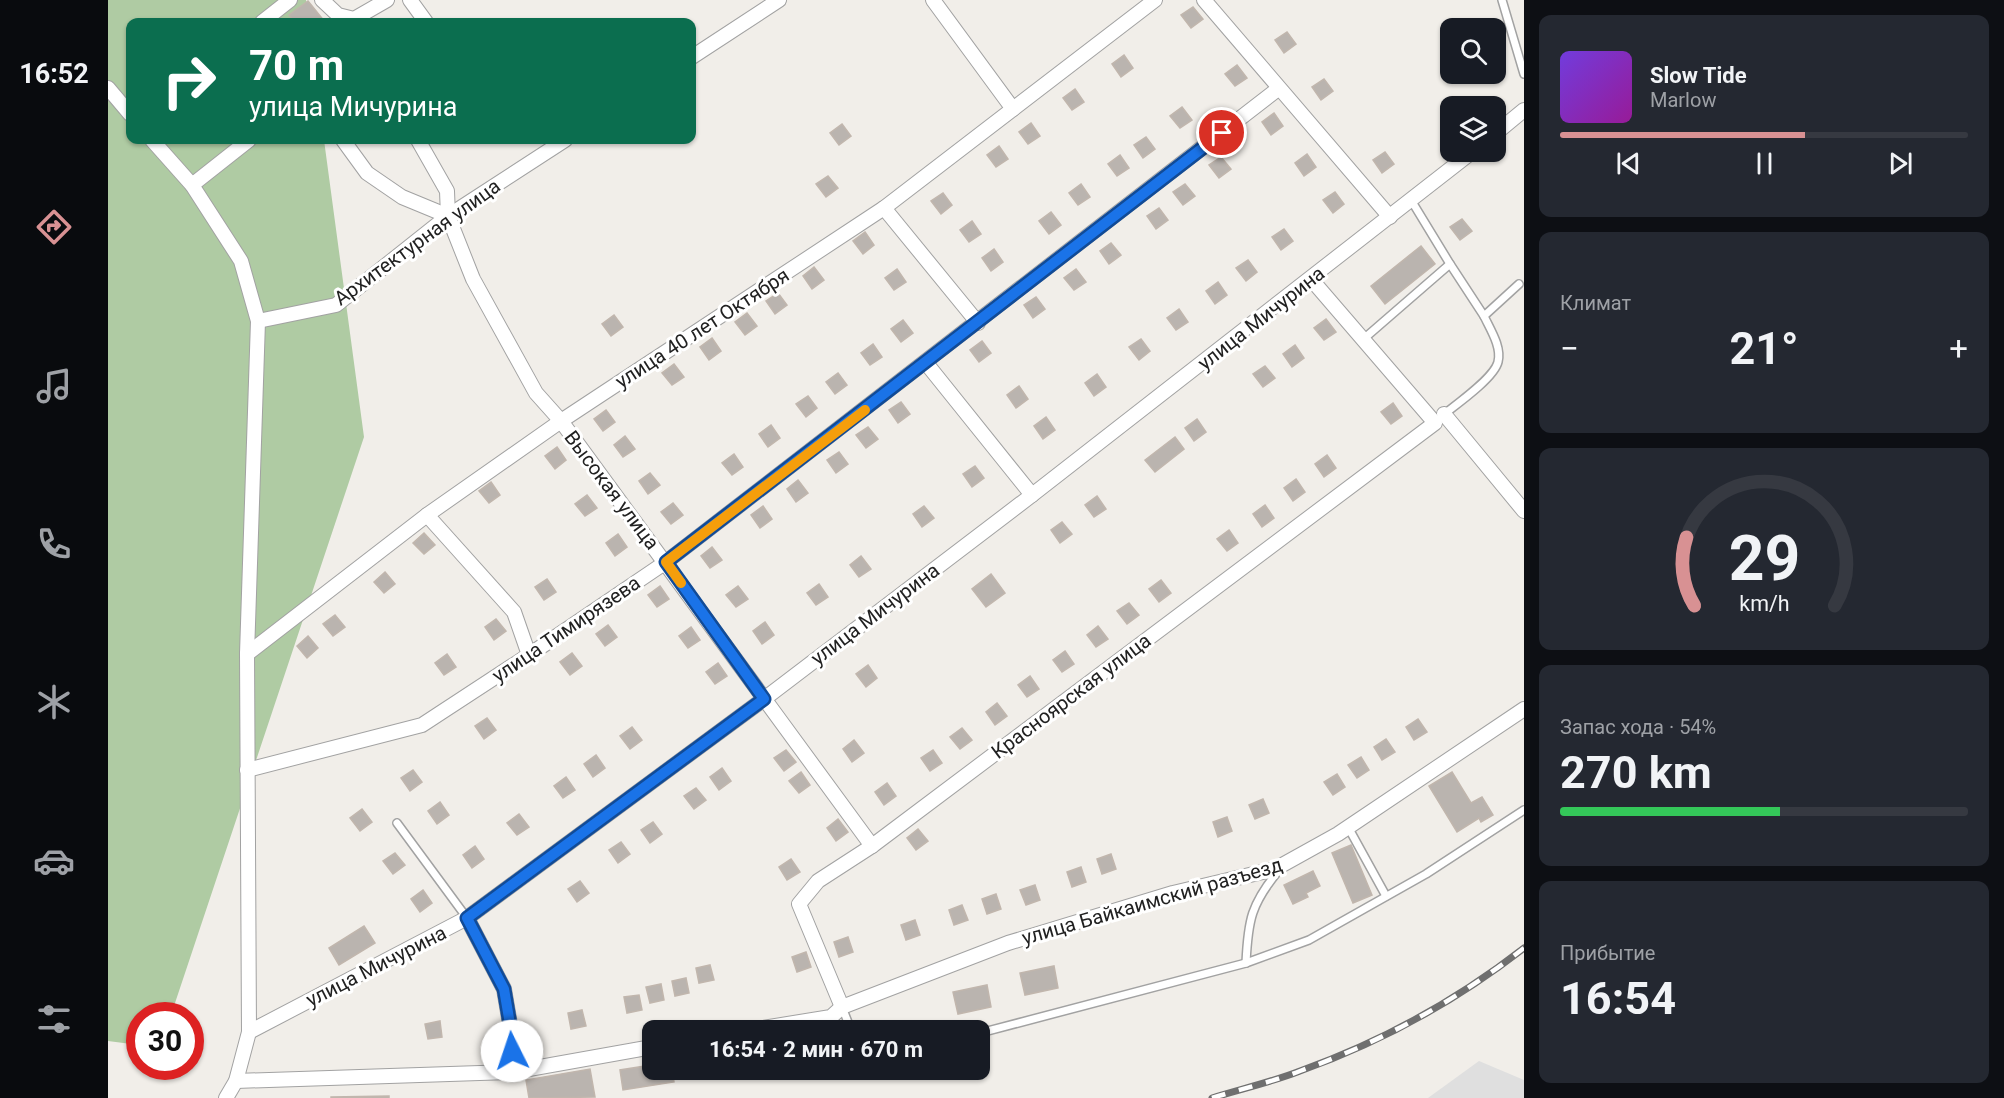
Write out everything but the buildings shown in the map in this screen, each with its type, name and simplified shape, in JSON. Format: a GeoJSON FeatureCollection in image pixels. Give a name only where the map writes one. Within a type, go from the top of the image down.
{"type":"FeatureCollection","features":[{"type":"Feature","properties":{"kind":"street"},"geometry":{"type":"LineString","coordinates":[[267,18],[290,0]]}},
{"type":"Feature","properties":{"kind":"street"},"geometry":{"type":"LineString","coordinates":[[322,0],[338,15],[350,18]]}},
{"type":"Feature","properties":{"kind":"street"},"geometry":{"type":"LineString","coordinates":[[356,18],[387,0]]}},
{"type":"Feature","properties":{"kind":"street"},"geometry":{"type":"LineString","coordinates":[[410,0],[423,18]]}},
{"type":"Feature","properties":{"kind":"street"},"geometry":{"type":"LineString","coordinates":[[696,54],[779,0]]}},
{"type":"Feature","properties":{"kind":"street"},"geometry":{"type":"LineString","coordinates":[[933,0],[1013,109]]}},
{"type":"Feature","properties":{"kind":"street","name":"улица 40 лет Октября"},"geometry":{"type":"LineString","coordinates":[[248,654],[427,515],[561,421],[884,208],[1155,0]]}},
{"type":"Feature","properties":{"kind":"street"},"geometry":{"type":"LineString","coordinates":[[1203,0],[1390,217]]}},
{"type":"Feature","properties":{"kind":"street"},"geometry":{"type":"LineString","coordinates":[[108,88],[126,109]]}},
{"type":"Feature","properties":{"kind":"street","name":"улица Тимирязева"},"geometry":{"type":"LineString","coordinates":[[248,770],[423,725],[529,655],[666,562],[1278,89]]}},
{"type":"Feature","properties":{"kind":"street"},"geometry":{"type":"LineString","coordinates":[[1506,125],[1524,110]]}},
{"type":"Feature","properties":{"kind":"street"},"geometry":{"type":"LineString","coordinates":[[156,144],[192,185],[240,261],[258,321],[248,654],[249,1032],[236,1081],[226,1098]]}},
{"type":"Feature","properties":{"kind":"street"},"geometry":{"type":"LineString","coordinates":[[192,185],[244,144]]}},
{"type":"Feature","properties":{"kind":"street"},"geometry":{"type":"LineString","coordinates":[[346,144],[367,173],[402,197],[448,216]]}},
{"type":"Feature","properties":{"kind":"street","name":"Высокая улица"},"geometry":{"type":"LineString","coordinates":[[420,144],[447,191],[448,216],[473,279],[536,393],[561,421],[666,562],[872,846]]}},
{"type":"Feature","properties":{"kind":"street","name":"Архитектурная улица"},"geometry":{"type":"LineString","coordinates":[[258,321],[336,305],[448,216],[559,144]]}},
{"type":"Feature","properties":{"kind":"street","name":"улица Мичурина"},"geometry":{"type":"LineString","coordinates":[[249,1032],[467,918],[764,699],[1032,495],[1459,162]]}},
{"type":"Feature","properties":{"kind":"street"},"geometry":{"type":"LineString","coordinates":[[884,208],[978,323]]}},
{"type":"Feature","properties":{"kind":"street"},"geometry":{"type":"LineString","coordinates":[[1311,279],[1524,511]]}},
{"type":"Feature","properties":{"kind":"street"},"geometry":{"type":"LineString","coordinates":[[926,363],[1032,495]]}},
{"type":"Feature","properties":{"kind":"street","name":"Красноярская улица"},"geometry":{"type":"LineString","coordinates":[[842,1007],[799,904],[818,881],[872,846],[1440,419]]}},
{"type":"Feature","properties":{"kind":"street"},"geometry":{"type":"LineString","coordinates":[[427,515],[514,612],[529,655]]}},
{"type":"Feature","properties":{"kind":"street","name":"улица Байкаимский разъезд"},"geometry":{"type":"LineString","coordinates":[[812,1020],[831,1017],[842,1007],[1008,943],[1173,893],[1275,869],[1348,827],[1524,709]]}},
{"type":"Feature","properties":{"kind":"street"},"geometry":{"type":"LineString","coordinates":[[467,918],[504,989],[511,1030],[512,1071]]}},
{"type":"Feature","properties":{"kind":"street"},"geometry":{"type":"LineString","coordinates":[[236,1081],[512,1071],[642,1049]]}},
{"type":"Feature","properties":{"kind":"lane"},"geometry":{"type":"LineString","coordinates":[[1502,0],[1524,74]]}},
{"type":"Feature","properties":{"kind":"lane"},"geometry":{"type":"LineString","coordinates":[[1411,200],[1484,316],[1496,342],[1499,361],[1491,374],[1440,419]]}},
{"type":"Feature","properties":{"kind":"lane"},"geometry":{"type":"LineString","coordinates":[[1368,336],[1450,264]]}},
{"type":"Feature","properties":{"kind":"lane"},"geometry":{"type":"LineString","coordinates":[[1484,316],[1519,284]]}},
{"type":"Feature","properties":{"kind":"lane"},"geometry":{"type":"LineString","coordinates":[[990,1030],[1246,963],[1309,940],[1426,874],[1524,810]]}},
{"type":"Feature","properties":{"kind":"lane"},"geometry":{"type":"LineString","coordinates":[[397,823],[467,918]]}},
{"type":"Feature","properties":{"kind":"lane"},"geometry":{"type":"LineString","coordinates":[[1348,827],[1386,896]]}},
{"type":"Feature","properties":{"kind":"lane"},"geometry":{"type":"LineString","coordinates":[[1246,963],[1247,927],[1253,907],[1261,893],[1285,864]]}},
{"type":"Feature","properties":{"kind":"lane"},"geometry":{"type":"LineString","coordinates":[[842,1007],[847,1020]]}},
{"type":"Feature","properties":{"kind":"shaded area"},"geometry":{"type":"Polygon","coordinates":[[[1479,1061],[1524,1080],[1524,1098],[1428,1098],[1479,1061]]]}},
{"type":"Feature","properties":{"kind":"green space"},"geometry":{"type":"Polygon","coordinates":[[[108,0],[306,0],[308,18],[126,18],[126,144],[325,144],[364,437],[175,1002],[126,1002],[126,1043],[108,1041],[108,0]]]}},
{"type":"Feature","properties":{"kind":"railway"},"geometry":{"type":"LineString","coordinates":[[1212,1098],[1289,1075],[1360,1047],[1445,1003],[1524,948]]}},
{"type":"Feature","properties":{"kind":"slow traffic"},"geometry":{"type":"LineString","coordinates":[[681,583],[666,562],[865,410]]}},
{"type":"Feature","properties":{"kind":"route"},"geometry":{"type":"LineString","coordinates":[[512,1051],[504,989],[467,918],[764,699],[666,562],[1222,133]]}}]}
